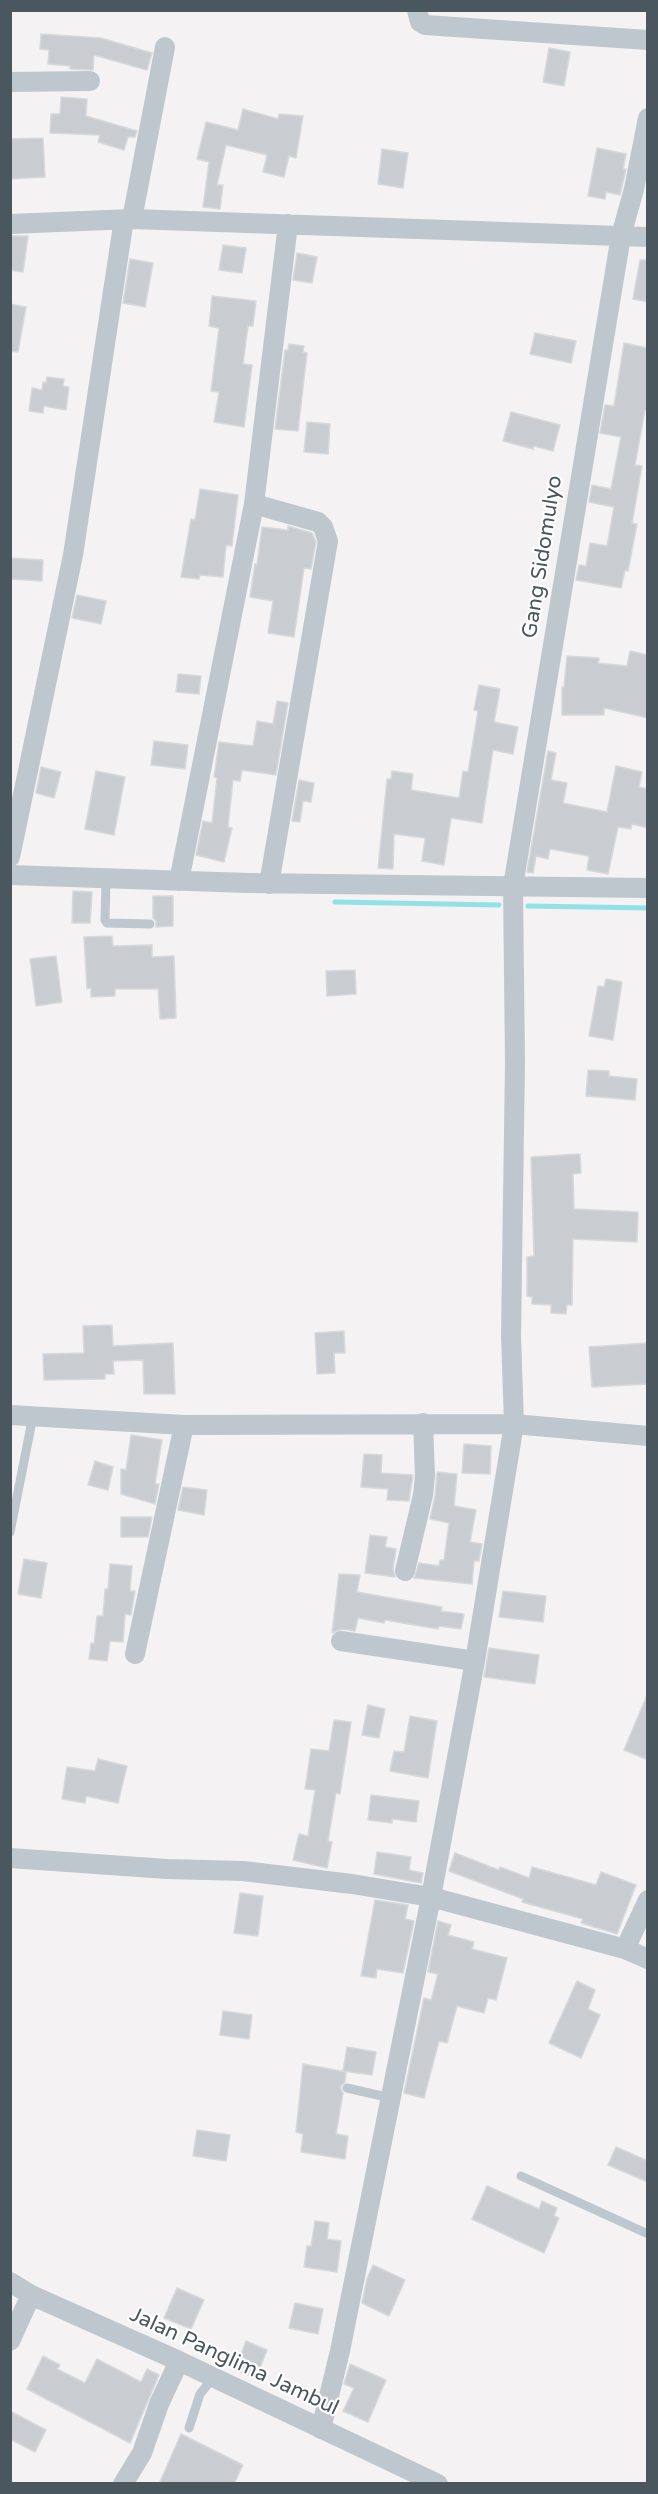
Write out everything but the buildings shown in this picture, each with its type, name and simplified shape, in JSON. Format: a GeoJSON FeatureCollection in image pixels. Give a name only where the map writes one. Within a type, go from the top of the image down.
{"type":"FeatureCollection","features":[{"type":"Feature","properties":{"kind":"street"},"geometry":{"type":"LineString","coordinates":[[417,10],[417,16],[425,25],[648,40]]}},
{"type":"Feature","properties":{"kind":"street"},"geometry":{"type":"LineString","coordinates":[[10,857],[74,555],[128,219],[165,46]]}},
{"type":"Feature","properties":{"kind":"street"},"geometry":{"type":"LineString","coordinates":[[10,82],[90,81]]}},
{"type":"Feature","properties":{"kind":"street","name":"Gang Sidomulyo"},"geometry":{"type":"LineString","coordinates":[[321,2429],[340,2351],[431,1898],[475,1661],[513,1424],[511,1336],[515,1063],[513,886],[621,236],[634,189],[648,118]]}},
{"type":"Feature","properties":{"kind":"street"},"geometry":{"type":"LineString","coordinates":[[10,224],[128,219],[648,237]]}},
{"type":"Feature","properties":{"kind":"street"},"geometry":{"type":"LineString","coordinates":[[179,881],[254,504],[288,224]]}},
{"type":"Feature","properties":{"kind":"street"},"geometry":{"type":"LineString","coordinates":[[254,504],[318,522],[323,527],[328,541],[269,884]]}},
{"type":"Feature","properties":{"kind":"street"},"geometry":{"type":"LineString","coordinates":[[10,875],[269,884],[648,888]]}},
{"type":"Feature","properties":{"kind":"street"},"geometry":{"type":"LineString","coordinates":[[10,1415],[184,1425],[513,1424],[648,1436]]}},
{"type":"Feature","properties":{"kind":"street"},"geometry":{"type":"LineString","coordinates":[[405,1571],[423,1495],[425,1476],[423,1423]]}},
{"type":"Feature","properties":{"kind":"street"},"geometry":{"type":"LineString","coordinates":[[135,1654],[184,1425]]}},
{"type":"Feature","properties":{"kind":"street"},"geometry":{"type":"LineString","coordinates":[[341,1641],[475,1661]]}},
{"type":"Feature","properties":{"kind":"street"},"geometry":{"type":"LineString","coordinates":[[10,1858],[166,1869],[243,1871],[352,1884],[431,1898],[626,1949],[648,1959]]}},
{"type":"Feature","properties":{"kind":"street"},"geometry":{"type":"LineString","coordinates":[[626,1949],[648,1900]]}},
{"type":"Feature","properties":{"kind":"street","name":"Jalan Panglima Jambul"},"geometry":{"type":"LineString","coordinates":[[10,2282],[31,2295],[180,2361],[438,2484]]}},
{"type":"Feature","properties":{"kind":"street"},"geometry":{"type":"LineString","coordinates":[[10,2341],[31,2295]]}},
{"type":"Feature","properties":{"kind":"street"},"geometry":{"type":"LineString","coordinates":[[123,2484],[142,2453],[159,2404],[180,2361]]}},
{"type":"Feature","properties":{"kind":"lane"},"geometry":{"type":"LineString","coordinates":[[106,879],[106,923],[150,924]]}},
{"type":"Feature","properties":{"kind":"lane"},"geometry":{"type":"LineString","coordinates":[[10,1532],[33,1416]]}},
{"type":"Feature","properties":{"kind":"lane"},"geometry":{"type":"LineString","coordinates":[[347,2088],[391,2098]]}},
{"type":"Feature","properties":{"kind":"lane"},"geometry":{"type":"LineString","coordinates":[[521,2176],[648,2234]]}},
{"type":"Feature","properties":{"kind":"lane"},"geometry":{"type":"LineString","coordinates":[[189,2428],[200,2394],[213,2378]]}},
{"type":"Feature","properties":{"kind":"waterway"},"geometry":{"type":"LineString","coordinates":[[335,902],[499,905]]}},
{"type":"Feature","properties":{"kind":"waterway"},"geometry":{"type":"LineString","coordinates":[[528,906],[648,908]]}}]}
